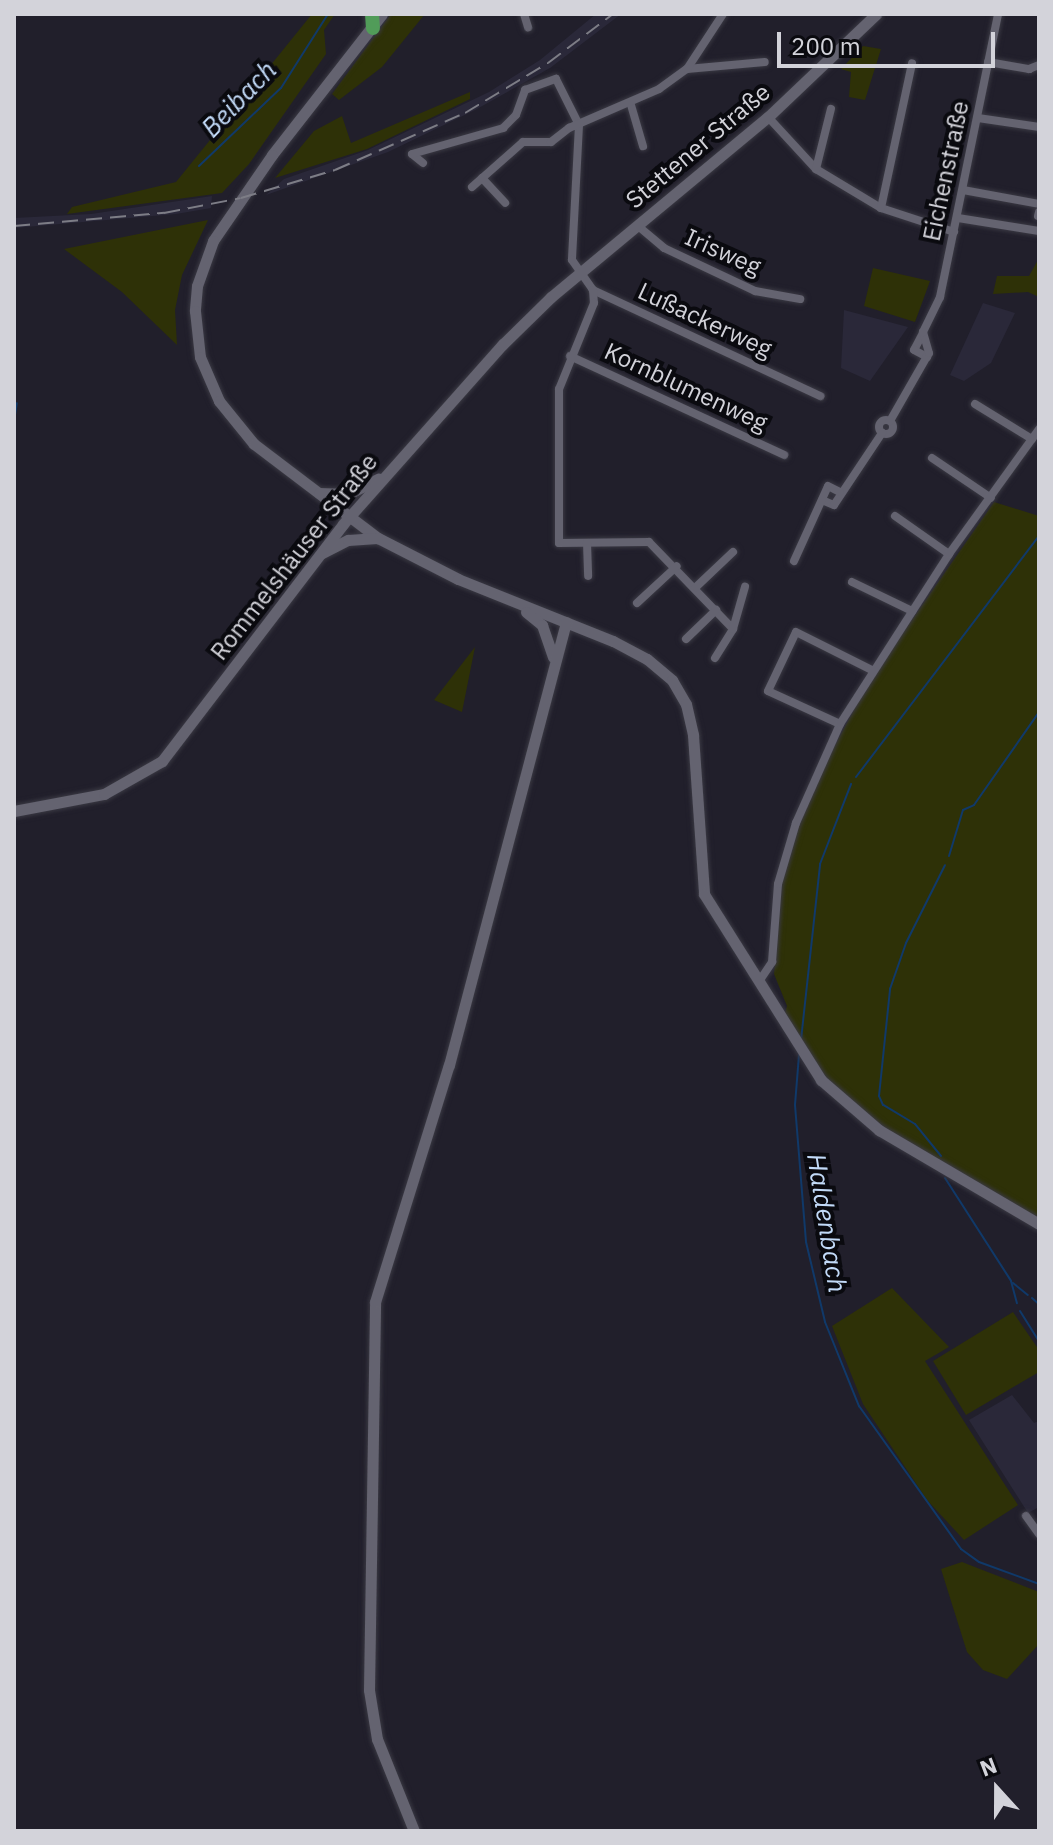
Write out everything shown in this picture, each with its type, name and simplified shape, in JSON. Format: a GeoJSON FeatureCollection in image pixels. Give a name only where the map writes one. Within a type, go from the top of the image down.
{"type":"FeatureCollection","features":[{"type":"Feature","properties":{"kind":"main road"},"geometry":{"type":"LineString","coordinates":[[382,14],[372,21],[228,216],[197,286],[200,357],[219,401],[254,444],[378,538],[519,606],[566,622],[647,659],[681,693],[693,735],[704,894],[821,1080],[853,1110],[1039,1224]]}},
{"type":"Feature","properties":{"kind":"main road","name":"Stettener Straße"},"geometry":{"type":"LineString","coordinates":[[579,273],[768,117],[876,14]]}},
{"type":"Feature","properties":{"kind":"main road","name":"Rommelshäuser Straße"},"geometry":{"type":"LineString","coordinates":[[14,811],[104,794],[162,761],[349,517],[503,344],[579,273]]}},
{"type":"Feature","properties":{"kind":"main road"},"geometry":{"type":"LineString","coordinates":[[318,493],[348,494],[387,474]]}},
{"type":"Feature","properties":{"kind":"main road"},"geometry":{"type":"LineString","coordinates":[[320,554],[348,540],[378,538]]}},
{"type":"Feature","properties":{"kind":"main road"},"geometry":{"type":"LineString","coordinates":[[519,606],[542,625],[554,661]]}},
{"type":"Feature","properties":{"kind":"main road"},"geometry":{"type":"LineString","coordinates":[[414,1831],[377,1739],[369,1690],[375,1302],[385,1256],[449,1065],[566,622]]}},
{"type":"Feature","properties":{"kind":"street"},"geometry":{"type":"LineString","coordinates":[[524,14],[528,27]]}},
{"type":"Feature","properties":{"kind":"street"},"geometry":{"type":"LineString","coordinates":[[472,187],[523,142],[551,142],[579,125],[631,105],[687,69],[723,14]]}},
{"type":"Feature","properties":{"kind":"street","name":"Eichenstraße"},"geometry":{"type":"LineString","coordinates":[[923,332],[940,297],[998,14]]}},
{"type":"Feature","properties":{"kind":"street"},"geometry":{"type":"LineString","coordinates":[[687,69],[765,62]]}},
{"type":"Feature","properties":{"kind":"street"},"geometry":{"type":"LineString","coordinates":[[988,62],[1029,69],[1039,74]]}},
{"type":"Feature","properties":{"kind":"street"},"geometry":{"type":"LineString","coordinates":[[881,208],[912,63]]}},
{"type":"Feature","properties":{"kind":"street"},"geometry":{"type":"LineString","coordinates":[[1029,69],[1039,65]]}},
{"type":"Feature","properties":{"kind":"street"},"geometry":{"type":"LineString","coordinates":[[423,163],[412,154],[503,128],[516,115],[525,90],[556,79],[579,125],[572,260],[579,273]]}},
{"type":"Feature","properties":{"kind":"street"},"geometry":{"type":"LineString","coordinates":[[631,105],[643,146]]}},
{"type":"Feature","properties":{"kind":"street"},"geometry":{"type":"LineString","coordinates":[[816,169],[831,109]]}},
{"type":"Feature","properties":{"kind":"street"},"geometry":{"type":"LineString","coordinates":[[768,117],[816,169],[881,208],[954,232]]}},
{"type":"Feature","properties":{"kind":"street"},"geometry":{"type":"LineString","coordinates":[[978,118],[1039,127]]}},
{"type":"Feature","properties":{"kind":"street"},"geometry":{"type":"LineString","coordinates":[[482,178],[505,203]]}},
{"type":"Feature","properties":{"kind":"street"},"geometry":{"type":"LineString","coordinates":[[963,190],[1039,204]]}},
{"type":"Feature","properties":{"kind":"street"},"geometry":{"type":"LineString","coordinates":[[958,218],[1039,231]]}},
{"type":"Feature","properties":{"kind":"street","name":"Irisweg"},"geometry":{"type":"LineString","coordinates":[[638,226],[664,248],[755,291],[800,299]]}},
{"type":"Feature","properties":{"kind":"street","name":"Lußackerweg"},"geometry":{"type":"LineString","coordinates":[[579,273],[593,290],[820,396]]}},
{"type":"Feature","properties":{"kind":"street"},"geometry":{"type":"LineString","coordinates":[[593,290],[594,303],[570,356],[558,400],[559,543],[649,542],[677,566],[733,629]]}},
{"type":"Feature","properties":{"kind":"street"},"geometry":{"type":"LineString","coordinates":[[794,561],[822,500],[834,505],[882,433],[892,431],[890,421],[927,357],[923,332]]}},
{"type":"Feature","properties":{"kind":"street"},"geometry":{"type":"LineString","coordinates":[[923,332],[914,350],[927,357]]}},
{"type":"Feature","properties":{"kind":"street","name":"Kornblumenweg"},"geometry":{"type":"LineString","coordinates":[[570,356],[784,455]]}},
{"type":"Feature","properties":{"kind":"street"},"geometry":{"type":"LineString","coordinates":[[975,404],[1032,439]]}},
{"type":"Feature","properties":{"kind":"street"},"geometry":{"type":"LineString","coordinates":[[760,980],[772,962],[778,884],[796,823],[840,724],[949,554],[1039,429]]}},
{"type":"Feature","properties":{"kind":"street"},"geometry":{"type":"LineString","coordinates":[[932,458],[991,498]]}},
{"type":"Feature","properties":{"kind":"street"},"geometry":{"type":"LineString","coordinates":[[895,516],[949,554]]}},
{"type":"Feature","properties":{"kind":"street"},"geometry":{"type":"LineString","coordinates":[[587,543],[588,576]]}},
{"type":"Feature","properties":{"kind":"street"},"geometry":{"type":"LineString","coordinates":[[696,587],[733,552]]}},
{"type":"Feature","properties":{"kind":"street"},"geometry":{"type":"LineString","coordinates":[[637,603],[677,566]]}},
{"type":"Feature","properties":{"kind":"street"},"geometry":{"type":"LineString","coordinates":[[852,582],[912,611]]}},
{"type":"Feature","properties":{"kind":"street"},"geometry":{"type":"LineString","coordinates":[[715,658],[733,629],[745,587]]}},
{"type":"Feature","properties":{"kind":"street"},"geometry":{"type":"LineString","coordinates":[[686,639],[716,610]]}},
{"type":"Feature","properties":{"kind":"street"},"geometry":{"type":"LineString","coordinates":[[840,724],[768,691],[796,632],[872,670]]}},
{"type":"Feature","properties":{"kind":"street"},"geometry":{"type":"LineString","coordinates":[[1026,1516],[1039,1534]]}},
{"type":"Feature","properties":{"kind":"shaded area"},"geometry":{"type":"Polygon","coordinates":[[[596,14],[621,14],[550,68],[475,110],[388,152],[266,195],[284,179],[368,150],[489,92],[540,60],[596,14]]]}},
{"type":"Feature","properties":{"kind":"shaded area"},"geometry":{"type":"Polygon","coordinates":[[[212,196],[211,208],[176,214],[14,228],[14,218],[91,214],[212,196]]]}},
{"type":"Feature","properties":{"kind":"shaded area"},"geometry":{"type":"Polygon","coordinates":[[[983,303],[1015,313],[991,363],[964,381],[950,375],[983,303]]]}},
{"type":"Feature","properties":{"kind":"shaded area"},"geometry":{"type":"Polygon","coordinates":[[[844,310],[908,327],[870,381],[841,368],[844,310]]]}},
{"type":"Feature","properties":{"kind":"shaded area"},"geometry":{"type":"Polygon","coordinates":[[[1012,1395],[1034,1423],[1039,1421],[1039,1507],[1028,1513],[969,1420],[1012,1395]]]}},
{"type":"Feature","properties":{"kind":"green space"},"geometry":{"type":"Polygon","coordinates":[[[312,14],[335,14],[324,30],[326,54],[249,164],[222,193],[67,214],[72,207],[176,182],[312,14]]]}},
{"type":"Feature","properties":{"kind":"green space"},"geometry":{"type":"Polygon","coordinates":[[[391,14],[425,14],[382,67],[339,100],[332,94],[391,14]]]}},
{"type":"Feature","properties":{"kind":"green space"},"geometry":{"type":"Polygon","coordinates":[[[863,46],[881,49],[865,100],[849,97],[851,72],[841,69],[863,46]]]}},
{"type":"Feature","properties":{"kind":"green space"},"geometry":{"type":"Polygon","coordinates":[[[470,92],[470,99],[367,149],[275,178],[314,131],[342,116],[351,143],[470,92]]]}},
{"type":"Feature","properties":{"kind":"green space"},"geometry":{"type":"Polygon","coordinates":[[[208,220],[182,275],[175,310],[177,345],[122,292],[64,249],[208,220]]]}},
{"type":"Feature","properties":{"kind":"green space"},"geometry":{"type":"Polygon","coordinates":[[[1039,258],[1039,297],[1028,292],[993,294],[997,276],[1029,276],[1039,258]]]}},
{"type":"Feature","properties":{"kind":"green space"},"geometry":{"type":"Polygon","coordinates":[[[873,268],[930,281],[915,322],[864,306],[873,268]]]}},
{"type":"Feature","properties":{"kind":"green space"},"geometry":{"type":"Polygon","coordinates":[[[994,502],[1039,516],[1039,1221],[880,1128],[823,1079],[784,1016],[787,1006],[774,974],[781,884],[799,822],[825,764],[870,680],[994,502]]]}},
{"type":"Feature","properties":{"kind":"green space"},"geometry":{"type":"Polygon","coordinates":[[[475,647],[462,712],[434,700],[475,647]]]}},
{"type":"Feature","properties":{"kind":"green space"},"geometry":{"type":"Polygon","coordinates":[[[892,1288],[949,1347],[925,1361],[1018,1505],[964,1540],[927,1500],[863,1404],[832,1326],[892,1288]]]}},
{"type":"Feature","properties":{"kind":"green space"},"geometry":{"type":"Polygon","coordinates":[[[1013,1312],[1039,1350],[1039,1372],[966,1415],[933,1361],[1013,1312]]]}},
{"type":"Feature","properties":{"kind":"green space"},"geometry":{"type":"Polygon","coordinates":[[[962,1562],[1039,1592],[1039,1644],[1007,1679],[983,1670],[967,1652],[941,1569],[962,1562]]]}},
{"type":"Feature","properties":{"kind":"waterway","name":"Beibach"},"geometry":{"type":"LineString","coordinates":[[199,166],[281,88],[328,14]]}},
{"type":"Feature","properties":{"kind":"waterway","name":"Beibach"},"geometry":{"type":"LineString","coordinates":[[14,421],[17,403]]}},
{"type":"Feature","properties":{"kind":"waterway","name":"Haldenbach"},"geometry":{"type":"LineString","coordinates":[[856,777],[1039,536]]}},
{"type":"Feature","properties":{"kind":"waterway"},"geometry":{"type":"LineString","coordinates":[[949,856],[963,810],[974,805],[1039,712]]}},
{"type":"Feature","properties":{"kind":"waterway","name":"Haldenbach"},"geometry":{"type":"LineString","coordinates":[[801,1040],[820,864],[851,784]]}},
{"type":"Feature","properties":{"kind":"waterway"},"geometry":{"type":"LineString","coordinates":[[941,1156],[915,1124],[883,1105],[879,1096],[890,989],[906,943],[945,865]]}},
{"type":"Feature","properties":{"kind":"waterway","name":"Haldenbach"},"geometry":{"type":"LineString","coordinates":[[799,1055],[795,1105],[806,1242],[825,1322],[859,1406],[961,1549],[979,1562],[1039,1584]]}},
{"type":"Feature","properties":{"kind":"waterway"},"geometry":{"type":"LineString","coordinates":[[945,1178],[1011,1281],[1017,1303]]}},
{"type":"Feature","properties":{"kind":"waterway"},"geometry":{"type":"LineString","coordinates":[[1013,1283],[1028,1295]]}},
{"type":"Feature","properties":{"kind":"waterway"},"geometry":{"type":"LineString","coordinates":[[1032,1298],[1039,1304]]}},
{"type":"Feature","properties":{"kind":"waterway"},"geometry":{"type":"LineString","coordinates":[[1020,1311],[1039,1341]]}},
{"type":"Feature","properties":{"kind":"railway"},"geometry":{"type":"LineString","coordinates":[[14,226],[164,213],[241,198],[335,170],[465,113],[548,63],[613,14]]}}]}
